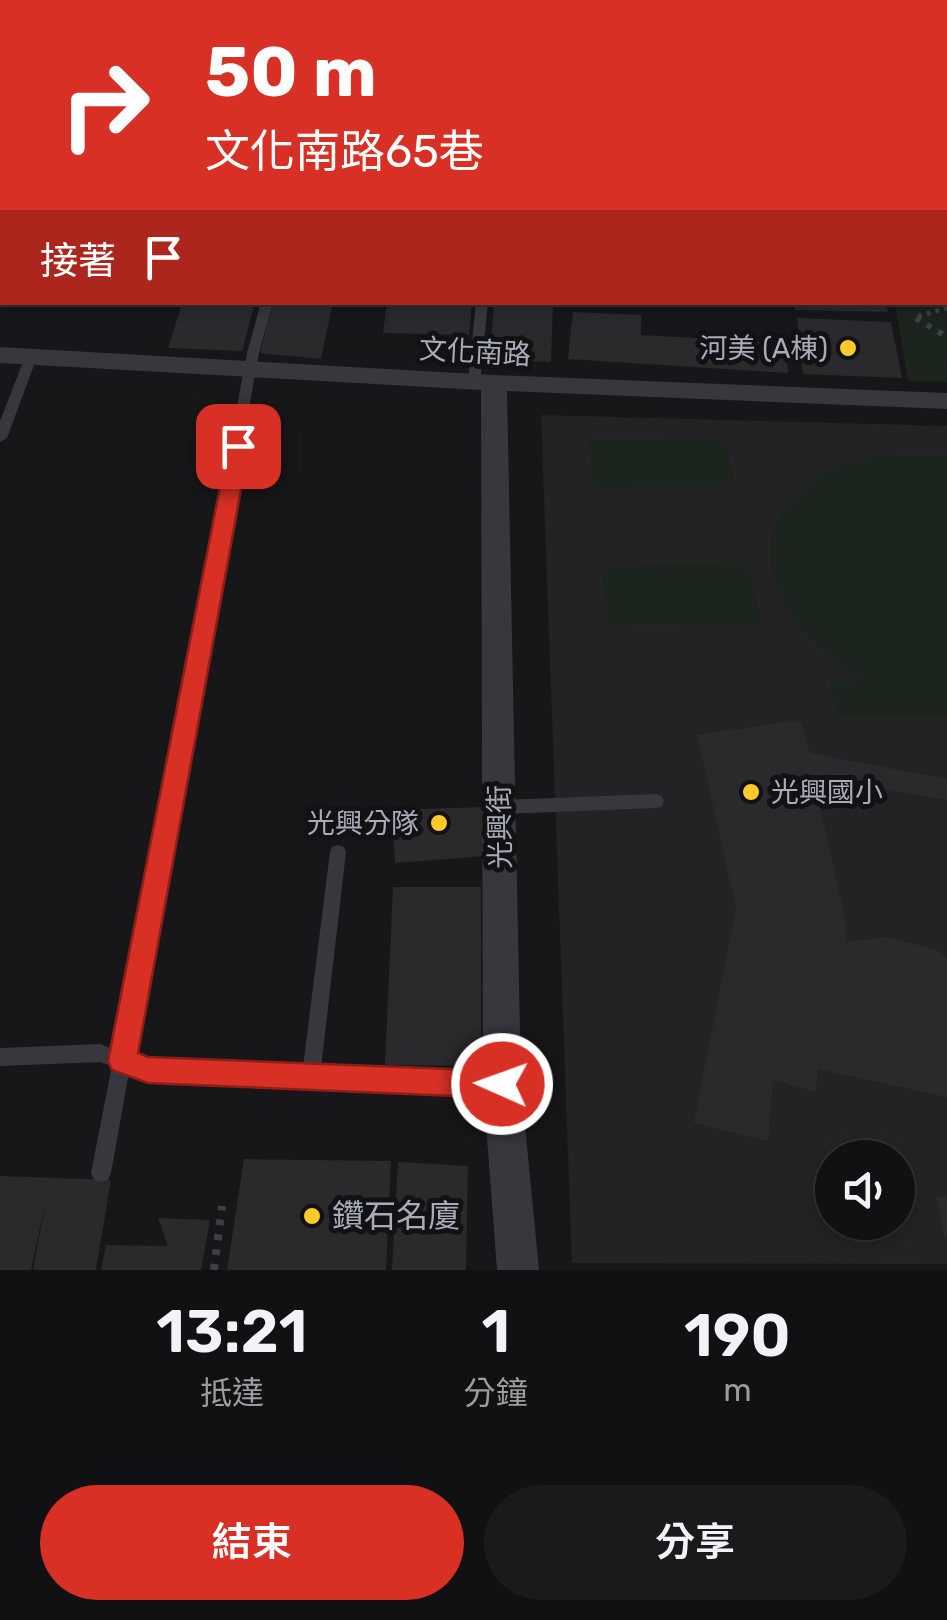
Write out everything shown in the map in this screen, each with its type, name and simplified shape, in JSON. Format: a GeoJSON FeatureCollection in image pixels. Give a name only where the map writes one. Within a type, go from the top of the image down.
{"type":"FeatureCollection","features":[{"type":"Feature","properties":{"kind":"street","name":"文化南路"},"geometry":{"type":"LineString","coordinates":[[0,355],[484,383],[947,401]]}},
{"type":"Feature","properties":{"kind":"street","name":"光興街"},"geometry":{"type":"LineString","coordinates":[[484,383],[500,807],[502,1084],[518,1270]]}},
{"type":"Feature","properties":{"kind":"lane"},"geometry":{"type":"LineString","coordinates":[[101,1173],[266,305]]}},
{"type":"Feature","properties":{"kind":"lane"},"geometry":{"type":"LineString","coordinates":[[482,305],[484,383]]}},
{"type":"Feature","properties":{"kind":"lane"},"geometry":{"type":"LineString","coordinates":[[0,438],[31,357]]}},
{"type":"Feature","properties":{"kind":"lane"},"geometry":{"type":"LineString","coordinates":[[500,807],[656,801]]}},
{"type":"Feature","properties":{"kind":"lane"},"geometry":{"type":"LineString","coordinates":[[311,1076],[338,852]]}},
{"type":"Feature","properties":{"kind":"lane"},"geometry":{"type":"LineString","coordinates":[[0,1057],[100,1053],[148,1070],[502,1084]]}},
{"type":"Feature","properties":{"kind":"path"},"geometry":{"type":"LineString","coordinates":[[947,308],[915,317],[947,336]]}},
{"type":"Feature","properties":{"kind":"path"},"geometry":{"type":"LineString","coordinates":[[214,1270],[222,1206]]}},
{"type":"Feature","properties":{"kind":"shaded area"},"geometry":{"type":"Polygon","coordinates":[[[895,305],[946,305],[947,382],[908,381],[895,305]]]}},
{"type":"Feature","properties":{"kind":"shaded area","name":"光興國小"},"geometry":{"type":"Polygon","coordinates":[[[541,415],[947,426],[947,1264],[572,1263],[541,415]]]}},
{"type":"Feature","properties":{"kind":"shaded area"},"geometry":{"type":"Polygon","coordinates":[[[725,438],[734,485],[594,487],[589,439],[725,438]]]}},
{"type":"Feature","properties":{"kind":"shaded area"},"geometry":{"type":"Polygon","coordinates":[[[947,455],[947,716],[839,716],[830,683],[867,681],[817,645],[781,596],[771,557],[779,519],[807,486],[839,465],[879,457],[947,455]]]}},
{"type":"Feature","properties":{"kind":"shaded area"},"geometry":{"type":"Polygon","coordinates":[[[748,563],[761,623],[609,626],[602,566],[748,563]]]}},
{"type":"Feature","properties":{"kind":"building"},"geometry":{"type":"Polygon","coordinates":[[[182,305],[254,305],[242,351],[168,348],[182,305]]]}},
{"type":"Feature","properties":{"kind":"building"},"geometry":{"type":"Polygon","coordinates":[[[272,305],[332,305],[321,359],[260,353],[272,305]]]}},
{"type":"Feature","properties":{"kind":"building"},"geometry":{"type":"Polygon","coordinates":[[[387,305],[472,305],[469,335],[383,333],[387,305]]]}},
{"type":"Feature","properties":{"kind":"building"},"geometry":{"type":"Polygon","coordinates":[[[494,305],[553,305],[551,362],[490,360],[494,305]]]}},
{"type":"Feature","properties":{"kind":"building"},"geometry":{"type":"Polygon","coordinates":[[[795,305],[887,305],[888,312],[795,310],[795,305]]]}},
{"type":"Feature","properties":{"kind":"building"},"geometry":{"type":"Polygon","coordinates":[[[573,312],[641,315],[641,335],[786,343],[788,373],[568,359],[573,312]]]}},
{"type":"Feature","properties":{"kind":"building","name":"河美 (A棟)"},"geometry":{"type":"Polygon","coordinates":[[[797,318],[891,322],[902,378],[803,374],[797,318]]]}},
{"type":"Feature","properties":{"kind":"building"},"geometry":{"type":"Polygon","coordinates":[[[800,720],[810,753],[947,779],[947,800],[813,776],[846,922],[846,942],[887,937],[937,950],[947,958],[947,1097],[818,1069],[816,1092],[773,1080],[768,1141],[694,1123],[736,908],[697,735],[800,720]]]}},
{"type":"Feature","properties":{"kind":"building","name":"光興分隊"},"geometry":{"type":"Polygon","coordinates":[[[484,807],[485,856],[395,863],[392,810],[484,807]]]}},
{"type":"Feature","properties":{"kind":"building"},"geometry":{"type":"Polygon","coordinates":[[[393,887],[481,887],[481,1066],[385,1065],[393,887]]]}},
{"type":"Feature","properties":{"kind":"building","name":"鑽石名廈"},"geometry":{"type":"Polygon","coordinates":[[[244,1159],[391,1161],[386,1270],[227,1270],[244,1159]]]}},
{"type":"Feature","properties":{"kind":"building"},"geometry":{"type":"Polygon","coordinates":[[[398,1162],[468,1166],[466,1270],[392,1270],[398,1162]]]}},
{"type":"Feature","properties":{"kind":"building"},"geometry":{"type":"Polygon","coordinates":[[[0,1176],[111,1180],[96,1270],[33,1270],[46,1199],[31,1270],[0,1270],[0,1176]]]}},
{"type":"Feature","properties":{"kind":"building"},"geometry":{"type":"Polygon","coordinates":[[[937,1197],[947,1197],[947,1238],[945,1238],[937,1197]]]}},
{"type":"Feature","properties":{"kind":"building"},"geometry":{"type":"Polygon","coordinates":[[[158,1218],[210,1220],[201,1270],[101,1270],[106,1245],[168,1246],[158,1218]]]}},
{"type":"Feature","properties":{"kind":"place","name":"河美 (A棟)"},"geometry":{"type":"Point","coordinates":[848,348]}},
{"type":"Feature","properties":{"kind":"place","name":"光興國小"},"geometry":{"type":"Point","coordinates":[751,792]}},
{"type":"Feature","properties":{"kind":"place","name":"光興分隊"},"geometry":{"type":"Point","coordinates":[439,823]}},
{"type":"Feature","properties":{"kind":"place","name":"鑽石名廈"},"geometry":{"type":"Point","coordinates":[312,1216]}},
{"type":"Feature","properties":{"kind":"route"},"geometry":{"type":"LineString","coordinates":[[238,446],[122,1061],[148,1070],[502,1084]]}}]}
